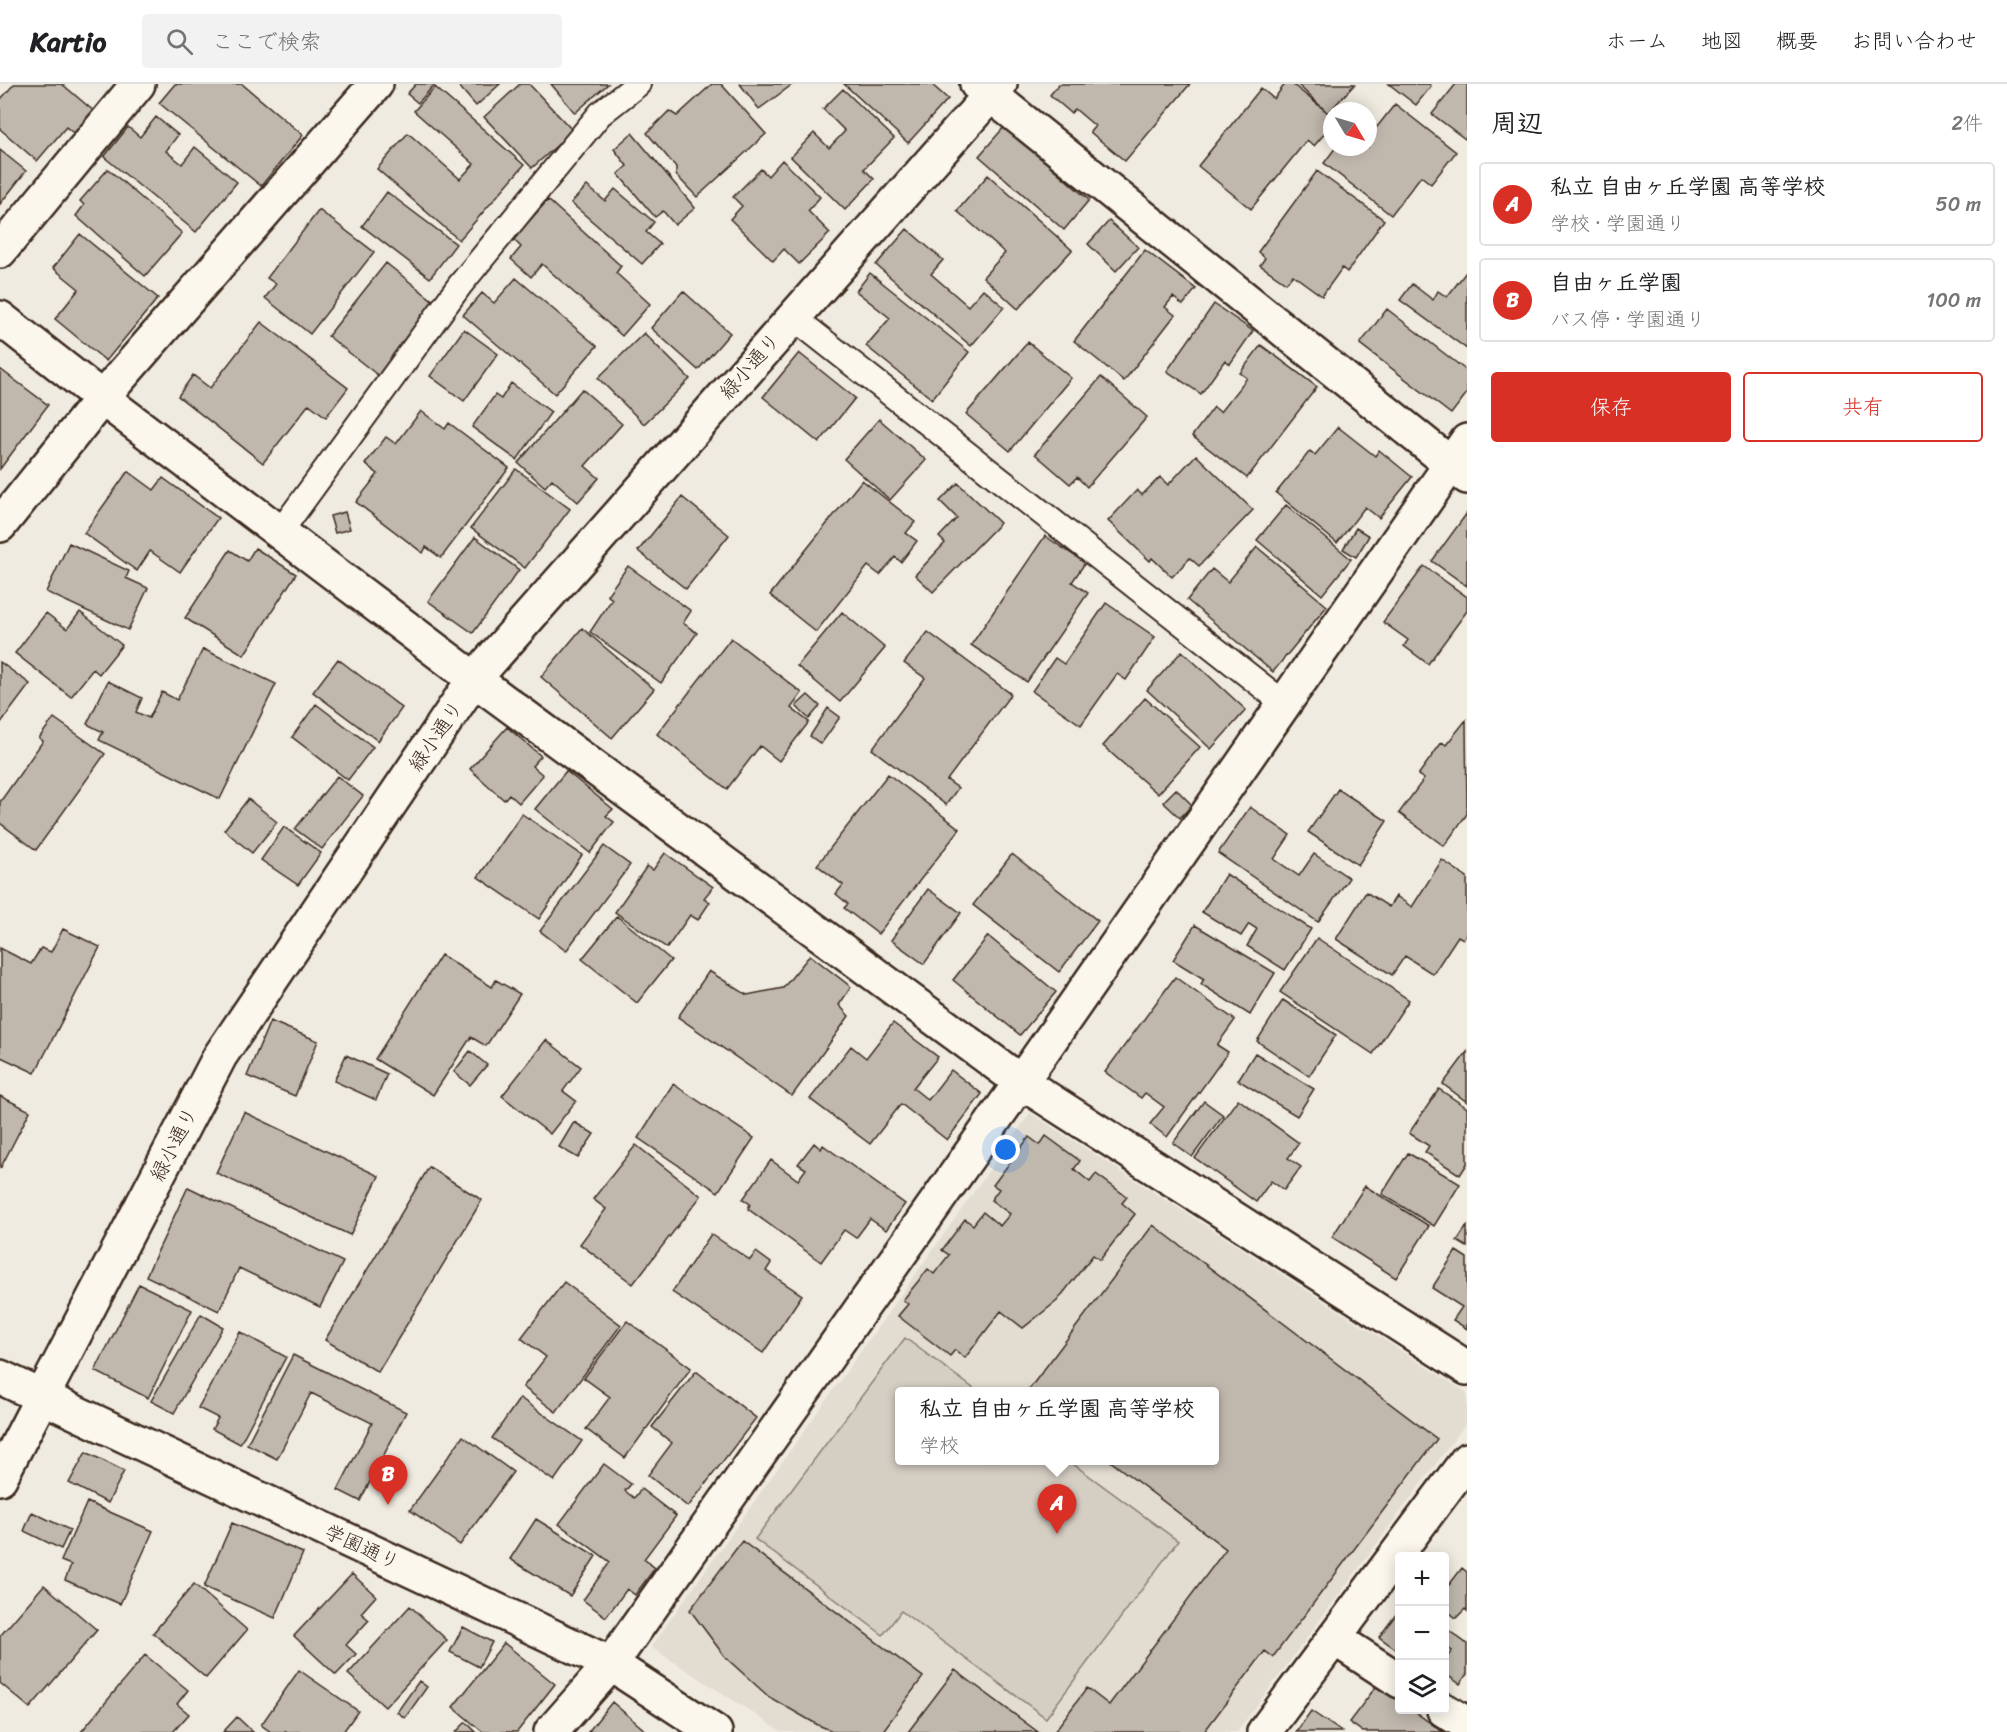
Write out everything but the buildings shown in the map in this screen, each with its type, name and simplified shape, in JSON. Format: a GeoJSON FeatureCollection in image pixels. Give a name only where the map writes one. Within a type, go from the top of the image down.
{"type":"FeatureCollection","features":[{"type":"Feature","properties":{"kind":"street"},"geometry":{"type":"LineString","coordinates":[[0,251],[138,84]]}},
{"type":"Feature","properties":{"kind":"street"},"geometry":{"type":"LineString","coordinates":[[0,525],[102,398],[376,84]]}},
{"type":"Feature","properties":{"kind":"street"},"geometry":{"type":"LineString","coordinates":[[551,1732],[611,1664],[1285,704],[1461,461],[989,88]]}},
{"type":"Feature","properties":{"kind":"street","name":"緑小通り"},"geometry":{"type":"LineString","coordinates":[[0,1478],[220,1056],[474,679],[793,317],[989,88]]}},
{"type":"Feature","properties":{"kind":"street"},"geometry":{"type":"LineString","coordinates":[[0,318],[102,398],[474,679],[1021,1082],[1467,1368]]}},
{"type":"Feature","properties":{"kind":"street","name":"学園通り"},"geometry":{"type":"LineString","coordinates":[[0,1377],[611,1664],[716,1732]]}},
{"type":"Feature","properties":{"kind":"street"},"geometry":{"type":"LineString","coordinates":[[1264,1732],[1467,1460]]}},
{"type":"Feature","properties":{"kind":"street"},"geometry":{"type":"LineString","coordinates":[[1334,1638],[1395,1678]]}},
{"type":"Feature","properties":{"kind":"street"},"geometry":{"type":"LineString","coordinates":[[1449,1713],[1467,1724]]}},
{"type":"Feature","properties":{"kind":"lane"},"geometry":{"type":"LineString","coordinates":[[280,532],[460,285],[600,114],[638,84]]}},
{"type":"Feature","properties":{"kind":"lane"},"geometry":{"type":"LineString","coordinates":[[793,317],[1285,704]]}},
{"type":"Feature","properties":{"kind":"shaded area"},"geometry":{"type":"Polygon","coordinates":[[[1030,1113],[1467,1393],[1467,1422],[1237,1732],[782,1732],[651,1647],[1030,1113]]]}},
{"type":"Feature","properties":{"kind":"shaded area"},"geometry":{"type":"Polygon","coordinates":[[[905,1338],[972,1387],[895,1387],[895,1465],[1074,1465],[1178,1541],[1046,1718],[901,1611],[883,1635],[755,1539],[905,1338]]]}},
{"type":"Feature","properties":{"kind":"place","name":"自由ヶ丘学園"},"geometry":{"type":"Point","coordinates":[388,1505]}},
{"type":"Feature","properties":{"kind":"place","name":"私立 自由ヶ丘学園 高等学校"},"geometry":{"type":"Point","coordinates":[1057,1534]}}]}
